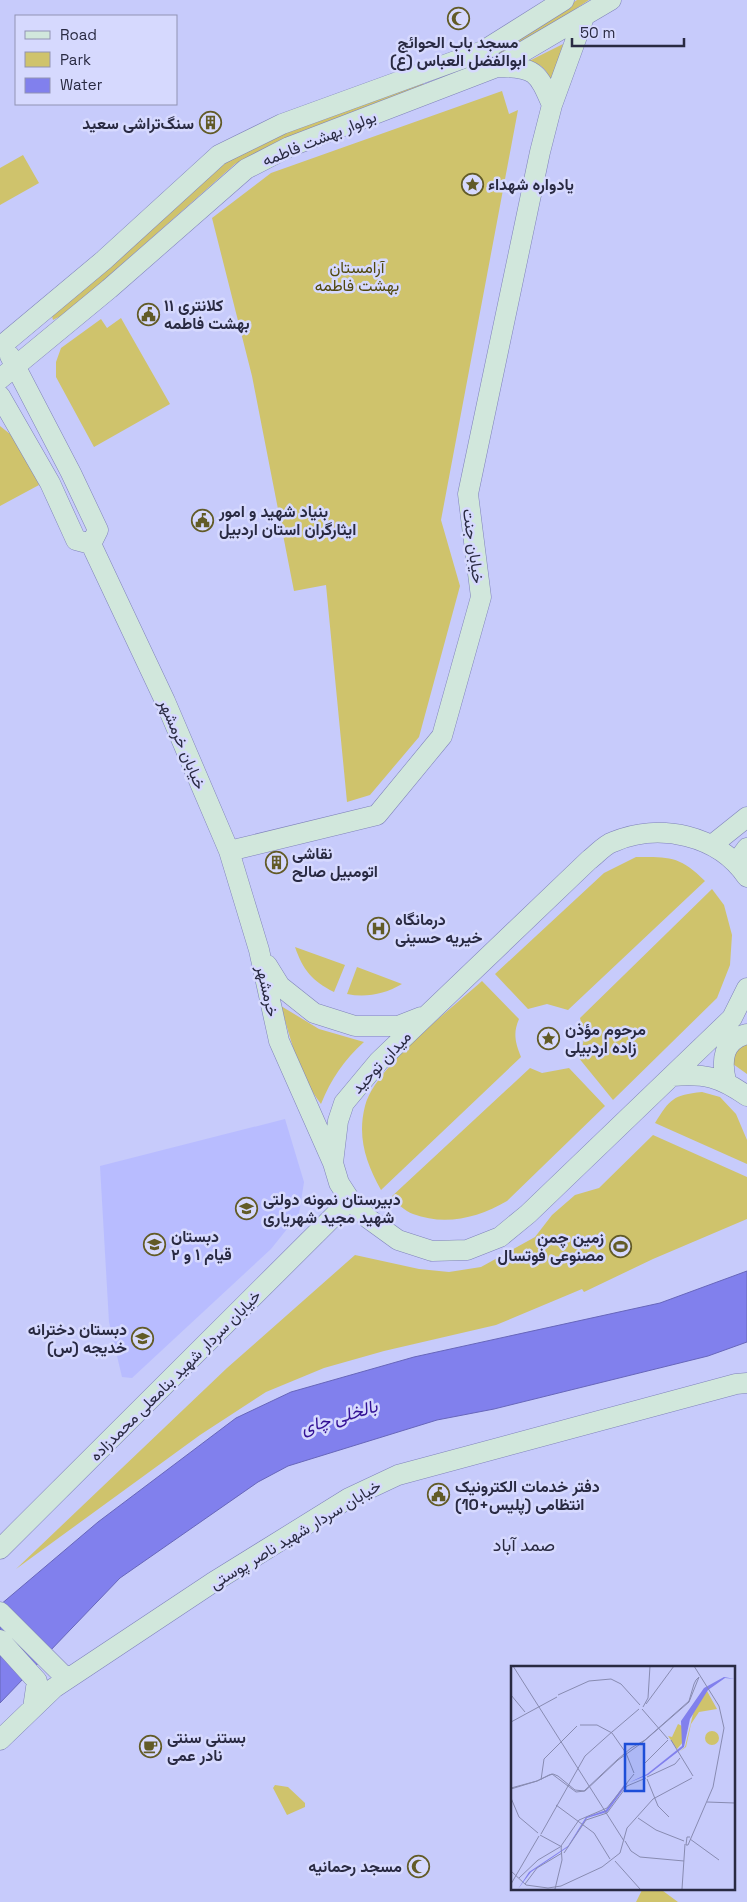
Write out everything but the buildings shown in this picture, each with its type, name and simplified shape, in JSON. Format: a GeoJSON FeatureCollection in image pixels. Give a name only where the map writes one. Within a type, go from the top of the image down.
{"type":"FeatureCollection","features":[{"type":"Feature","properties":{"kind":"main road","name":"بولوار بهشت فاطمه"},"geometry":{"type":"LineString","coordinates":[[1,343],[104,260],[219,156],[282,124],[482,51],[564,0]]}},
{"type":"Feature","properties":{"kind":"main road","name":"بولوار بهشت فاطمه"},"geometry":{"type":"LineString","coordinates":[[0,379],[246,169],[289,147],[497,67],[611,0]]}},
{"type":"Feature","properties":{"kind":"main road","name":"خیابان جنت"},"geometry":{"type":"LineString","coordinates":[[229,851],[377,815],[442,736],[481,597],[468,494],[523,223],[552,105],[584,17]]}},
{"type":"Feature","properties":{"kind":"main road"},"geometry":{"type":"LineString","coordinates":[[497,67],[519,67],[529,69],[537,74],[552,105]]}},
{"type":"Feature","properties":{"kind":"main road"},"geometry":{"type":"LineString","coordinates":[[430,71],[438,91]]}},
{"type":"Feature","properties":{"kind":"main road"},"geometry":{"type":"LineString","coordinates":[[0,396],[50,484],[76,540],[91,544],[98,530],[71,473],[1,343]]}},
{"type":"Feature","properties":{"kind":"main road","name":"خیابان خرمشهر"},"geometry":{"type":"LineString","coordinates":[[91,544],[166,701],[229,851],[259,950]]}},
{"type":"Feature","properties":{"kind":"main road"},"geometry":{"type":"LineString","coordinates":[[712,845],[747,817]]}},
{"type":"Feature","properties":{"kind":"main road","name":"میدان توحید"},"geometry":{"type":"LineString","coordinates":[[743,862],[696,838],[653,832],[612,842],[589,860],[379,1061],[344,1103],[338,1121],[333,1163],[339,1182],[350,1200],[369,1219],[398,1240],[432,1251],[467,1250],[500,1237],[528,1214],[732,1018],[747,988]]}},
{"type":"Feature","properties":{"kind":"main road","name":"خرمشهر"},"geometry":{"type":"LineString","coordinates":[[259,950],[280,986],[314,1013],[355,1026],[398,1026],[427,1015]]}},
{"type":"Feature","properties":{"kind":"main road","name":"خرمشهر"},"geometry":{"type":"LineString","coordinates":[[259,950],[279,1041],[333,1163]]}},
{"type":"Feature","properties":{"kind":"main road"},"geometry":{"type":"LineString","coordinates":[[726,1081],[722,1064],[726,1048],[738,1036],[747,1034]]}},
{"type":"Feature","properties":{"kind":"main road"},"geometry":{"type":"LineString","coordinates":[[672,1076],[698,1074],[726,1081],[747,1096]]}},
{"type":"Feature","properties":{"kind":"main road","name":"خیابان سردار شهید بنامعلی محمدزاده"},"geometry":{"type":"LineString","coordinates":[[0,1549],[350,1200]]}},
{"type":"Feature","properties":{"kind":"main road","name":"خیابان سردار شهید ناصر پوستی"},"geometry":{"type":"LineString","coordinates":[[0,1740],[54,1688],[212,1583],[349,1498],[398,1475],[708,1391],[747,1383]]}},
{"type":"Feature","properties":{"kind":"main road"},"geometry":{"type":"LineString","coordinates":[[0,1612],[51,1665],[68,1679]]}},
{"type":"Feature","properties":{"kind":"main road"},"geometry":{"type":"LineString","coordinates":[[0,1640],[36,1681],[33,1708]]}},
{"type":"Feature","properties":{"kind":"shaded area"},"geometry":{"type":"Polygon","coordinates":[[[285,1119],[304,1182],[299,1214],[271,1249],[132,1378],[122,1377],[109,1322],[100,1166],[285,1119]]]}},
{"type":"Feature","properties":{"kind":"green space"},"geometry":{"type":"Polygon","coordinates":[[[577,0],[589,0],[508,54],[446,77],[444,72],[564,9],[577,0]]]}},
{"type":"Feature","properties":{"kind":"green space"},"geometry":{"type":"Polygon","coordinates":[[[563,44],[552,83],[544,68],[529,61],[563,44]]]}},
{"type":"Feature","properties":{"kind":"green space"},"geometry":{"type":"Polygon","coordinates":[[[422,82],[424,87],[304,131],[235,164],[68,312],[53,320],[52,316],[230,159],[258,141],[422,82]]]}},
{"type":"Feature","properties":{"kind":"green space","name":"آرامستان بهشت فاطمه"},"geometry":{"type":"Polygon","coordinates":[[[502,91],[509,114],[518,110],[441,520],[460,586],[419,737],[370,795],[347,802],[326,585],[294,591],[252,376],[212,218],[271,173],[502,91]]]}},
{"type":"Feature","properties":{"kind":"green space"},"geometry":{"type":"Polygon","coordinates":[[[23,155],[39,183],[0,205],[0,168],[23,155]]]}},
{"type":"Feature","properties":{"kind":"green space"},"geometry":{"type":"Polygon","coordinates":[[[121,318],[170,404],[94,447],[56,377],[56,362],[61,348],[101,319],[107,328],[121,318]]]}},
{"type":"Feature","properties":{"kind":"green space"},"geometry":{"type":"Polygon","coordinates":[[[0,426],[20,442],[39,485],[0,506],[0,426]]]}},
{"type":"Feature","properties":{"kind":"green space"},"geometry":{"type":"Polygon","coordinates":[[[636,857],[658,857],[681,862],[705,881],[568,1010],[547,1004],[528,1009],[495,974],[604,873],[636,857]]]}},
{"type":"Feature","properties":{"kind":"green space"},"geometry":{"type":"Polygon","coordinates":[[[712,889],[724,905],[732,935],[730,965],[717,998],[613,1100],[578,1057],[584,1038],[580,1018],[712,889]]]}},
{"type":"Feature","properties":{"kind":"green space"},"geometry":{"type":"Polygon","coordinates":[[[295,947],[345,965],[334,992],[320,984],[309,974],[301,962],[295,947]]]}},
{"type":"Feature","properties":{"kind":"green space"},"geometry":{"type":"Polygon","coordinates":[[[357,967],[402,984],[375,994],[361,996],[347,994],[357,967]]]}},
{"type":"Feature","properties":{"kind":"green space"},"geometry":{"type":"Polygon","coordinates":[[[482,981],[519,1019],[516,1038],[521,1057],[381,1190],[367,1160],[362,1128],[365,1106],[372,1091],[383,1074],[416,1039],[482,981]]]}},
{"type":"Feature","properties":{"kind":"green space"},"geometry":{"type":"Polygon","coordinates":[[[281,1006],[319,1029],[364,1042],[339,1070],[321,1104],[301,1069],[281,1006]]]}},
{"type":"Feature","properties":{"kind":"green space"},"geometry":{"type":"Polygon","coordinates":[[[742,1045],[747,1045],[747,1074],[733,1064],[735,1049],[742,1045]]]}},
{"type":"Feature","properties":{"kind":"green space"},"geometry":{"type":"Polygon","coordinates":[[[530,1068],[542,1073],[569,1068],[605,1106],[507,1201],[485,1212],[449,1220],[425,1218],[410,1213],[390,1198],[530,1068]]]}},
{"type":"Feature","properties":{"kind":"green space"},"geometry":{"type":"Polygon","coordinates":[[[702,1092],[720,1097],[736,1114],[747,1140],[747,1164],[655,1123],[673,1100],[685,1095],[702,1092]]]}},
{"type":"Feature","properties":{"kind":"green space"},"geometry":{"type":"Polygon","coordinates":[[[653,1135],[747,1177],[747,1219],[653,1259],[584,1292],[582,1289],[496,1325],[384,1351],[324,1368],[266,1392],[200,1435],[16,1569],[227,1368],[355,1255],[419,1269],[449,1272],[481,1267],[535,1237],[552,1215],[575,1195],[599,1188],[653,1135]]]}},
{"type":"Feature","properties":{"kind":"green space"},"geometry":{"type":"Polygon","coordinates":[[[275,1785],[288,1787],[305,1803],[305,1807],[287,1815],[273,1788],[275,1785]]]}},
{"type":"Feature","properties":{"kind":"green space"},"geometry":{"type":"Polygon","coordinates":[[[642,1890],[662,1890],[678,1902],[636,1902],[642,1890]]]}},
{"type":"Feature","properties":{"kind":"water","name":"بالخلی چای"},"geometry":{"type":"Polygon","coordinates":[[[747,1271],[747,1342],[708,1356],[494,1409],[437,1420],[288,1466],[258,1482],[120,1578],[0,1703],[0,1605],[98,1522],[236,1418],[291,1392],[414,1357],[660,1303],[747,1271]]]}},
{"type":"Feature","properties":{"kind":"place","name":"مسجد باب الحوائج ابوالفضل العباس (ع)"},"geometry":{"type":"Point","coordinates":[458,18]}},
{"type":"Feature","properties":{"kind":"place","name":"سنگ‌تراشی سعید"},"geometry":{"type":"Point","coordinates":[210,123]}},
{"type":"Feature","properties":{"kind":"place","name":"یادواره شهداء"},"geometry":{"type":"Point","coordinates":[472,184]}},
{"type":"Feature","properties":{"kind":"place","name":"کلانتری ۱۱ بهشت فاطمه"},"geometry":{"type":"Point","coordinates":[148,314]}},
{"type":"Feature","properties":{"kind":"place","name":"بنیاد شهید و امور ایثارگران استان اردبیل"},"geometry":{"type":"Point","coordinates":[203,520]}},
{"type":"Feature","properties":{"kind":"place","name":"نقاشی اتومبیل صالح"},"geometry":{"type":"Point","coordinates":[276,862]}},
{"type":"Feature","properties":{"kind":"place","name":"درمانگاه خیریه حسینی"},"geometry":{"type":"Point","coordinates":[379,928]}},
{"type":"Feature","properties":{"kind":"place","name":"مرحوم مؤذن زاده اردبیلی"},"geometry":{"type":"Point","coordinates":[549,1038]}},
{"type":"Feature","properties":{"kind":"place","name":"دبیرستان نمونه دولتی شهید مجید شهریاری"},"geometry":{"type":"Point","coordinates":[247,1208]}},
{"type":"Feature","properties":{"kind":"place","name":"دبستان قیام ۱ و ۲"},"geometry":{"type":"Point","coordinates":[155,1245]}},
{"type":"Feature","properties":{"kind":"place","name":"زمین چمن مصنوعی فوتسال"},"geometry":{"type":"Point","coordinates":[620,1246]}},
{"type":"Feature","properties":{"kind":"place","name":"دبستان دخترانه خدیجه (س)"},"geometry":{"type":"Point","coordinates":[143,1338]}},
{"type":"Feature","properties":{"kind":"place","name":"دفتر خدمات الکترونیک انتظامی (پلیس+10)"},"geometry":{"type":"Point","coordinates":[439,1495]}},
{"type":"Feature","properties":{"kind":"place","name":"بستنی سنتی نادر عمی"},"geometry":{"type":"Point","coordinates":[151,1746]}},
{"type":"Feature","properties":{"kind":"place","name":"مسجد رحمانیه"},"geometry":{"type":"Point","coordinates":[418,1866]}},
{"type":"Feature","properties":{"kind":"district","name":"صمد آباد"},"geometry":{"type":"Point","coordinates":[524,1545]}}]}
